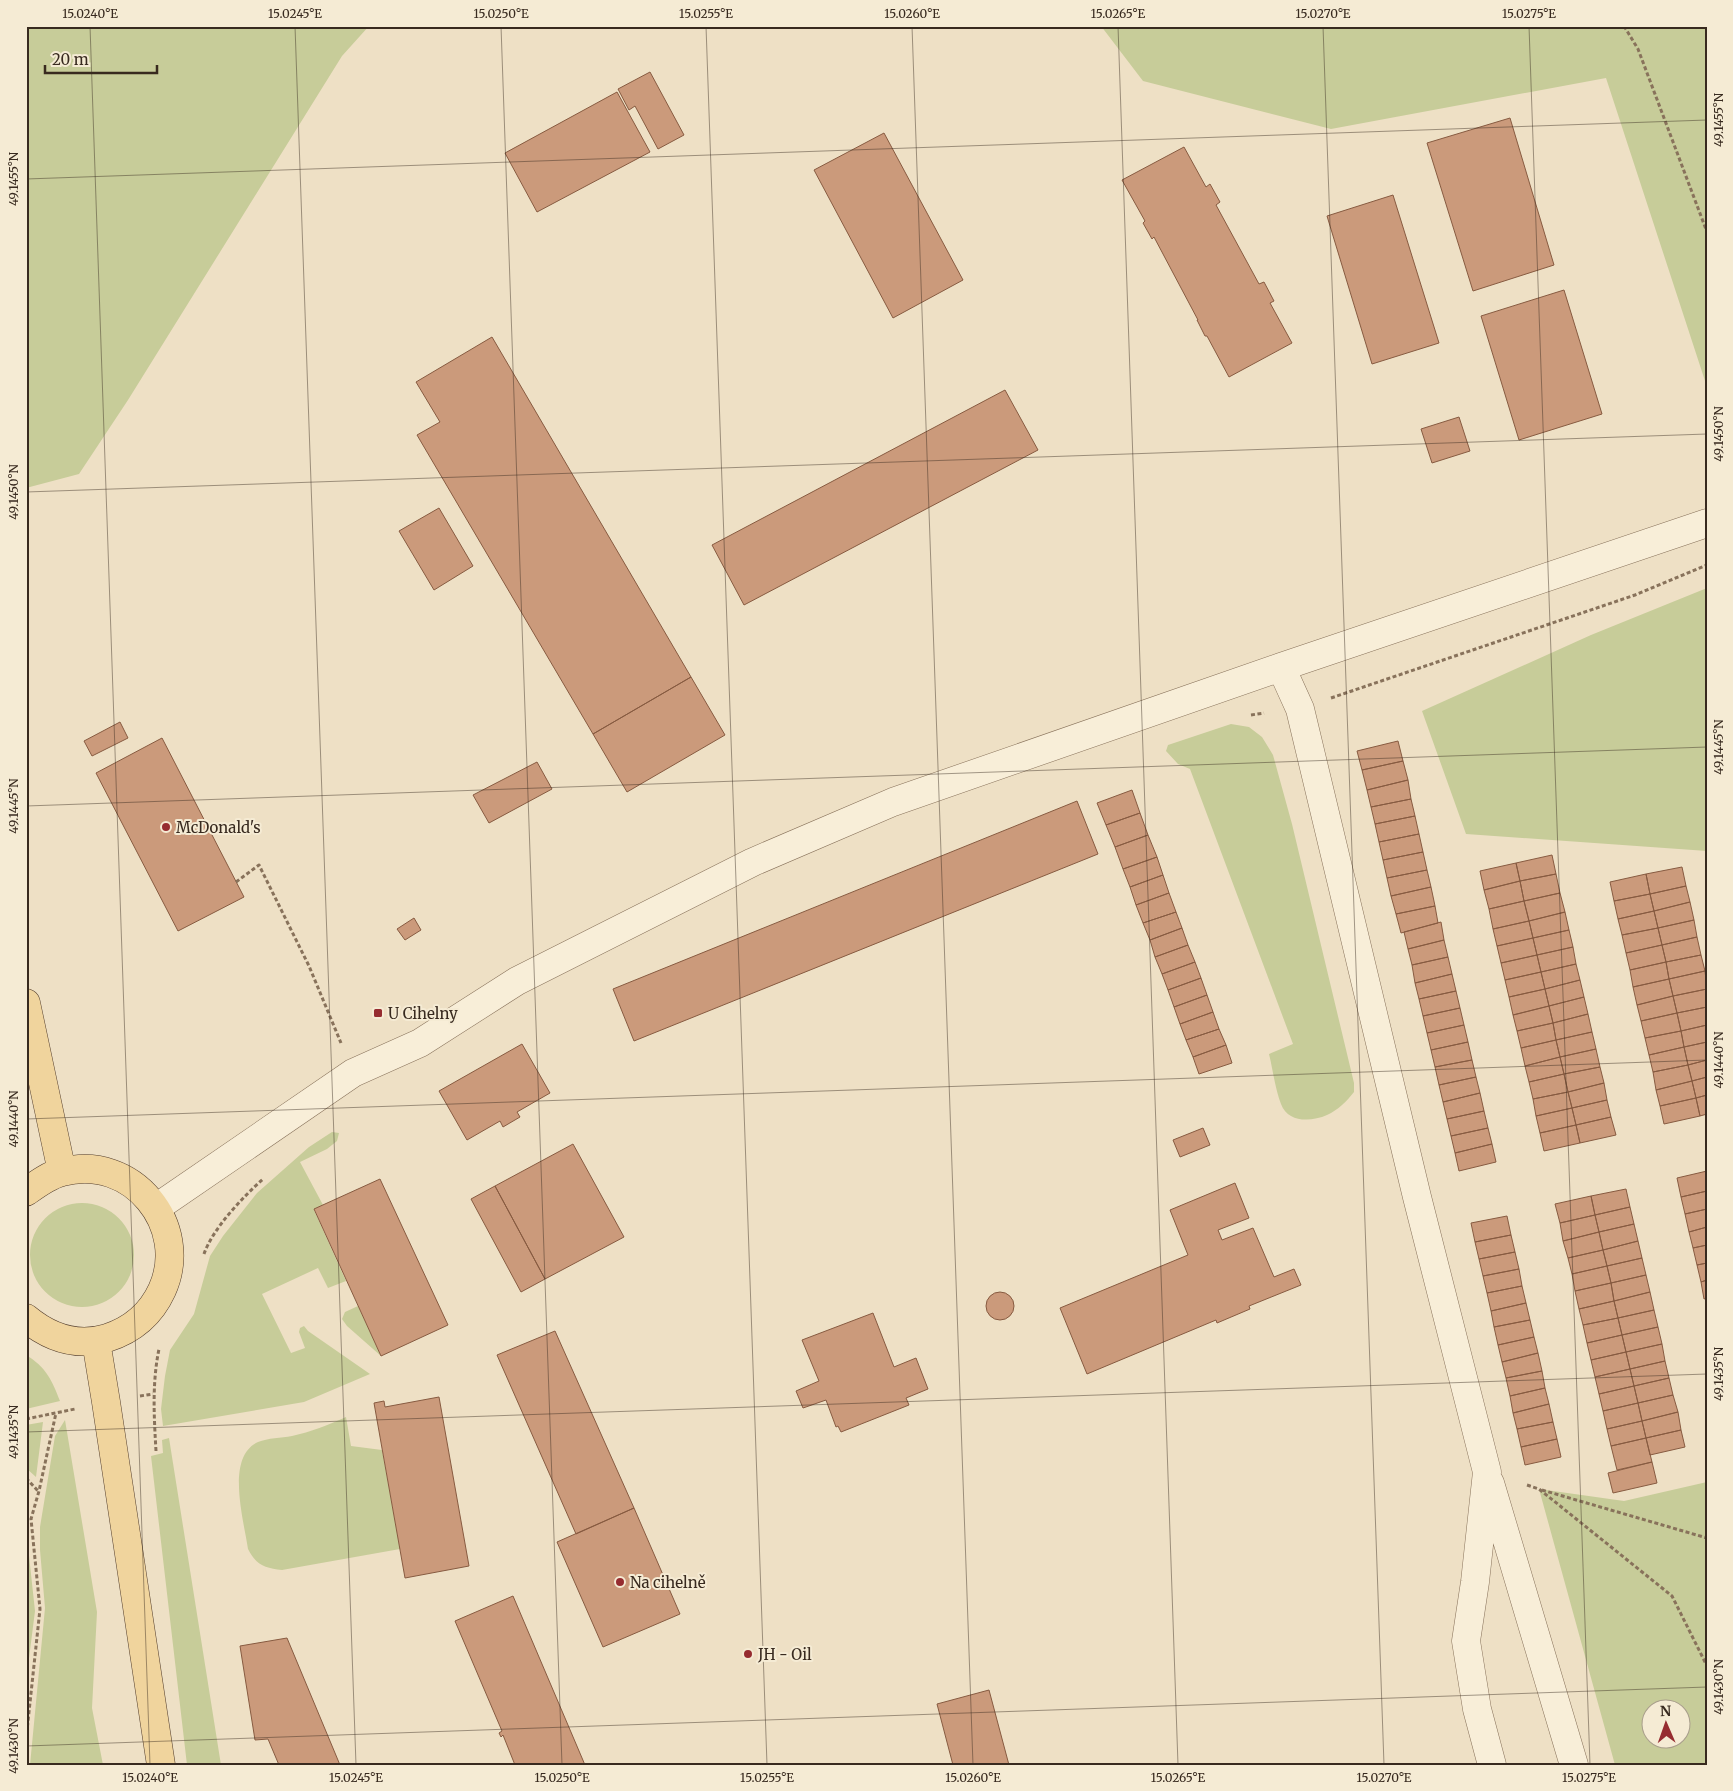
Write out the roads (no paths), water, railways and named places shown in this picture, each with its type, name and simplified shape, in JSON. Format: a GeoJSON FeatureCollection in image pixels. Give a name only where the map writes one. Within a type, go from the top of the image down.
{"type":"FeatureCollection","features":[{"type":"Feature","properties":{"kind":"main road"},"geometry":{"type":"LineString","coordinates":[[26,1003],[62,1172]]}},
{"type":"Feature","properties":{"kind":"main road"},"geometry":{"type":"LineString","coordinates":[[26,1192],[40,1181],[62,1172],[84,1169],[104,1172],[124,1179],[142,1192],[156,1208],[167,1230],[170,1254],[167,1279],[157,1302],[141,1321],[120,1334],[96,1341],[67,1340],[40,1330],[26,1318]]}},
{"type":"Feature","properties":{"kind":"main road"},"geometry":{"type":"LineString","coordinates":[[96,1341],[161,1765]]}},
{"type":"Feature","properties":{"kind":"street"},"geometry":{"type":"LineString","coordinates":[[156,1208],[353,1073],[420,1043],[517,981],[753,862],[893,802],[1282,667],[1707,523]]}},
{"type":"Feature","properties":{"kind":"street"},"geometry":{"type":"LineString","coordinates":[[1282,667],[1300,709],[1414,1187],[1487,1472],[1574,1765]]}},
{"type":"Feature","properties":{"kind":"street"},"geometry":{"type":"LineString","coordinates":[[1487,1472],[1475,1582],[1466,1641],[1476,1709],[1492,1765]]}},
{"type":"Feature","properties":{"kind":"place","name":"McDonald's"},"geometry":{"type":"Point","coordinates":[166,827]}},
{"type":"Feature","properties":{"kind":"place","name":"U Cihelny"},"geometry":{"type":"Point","coordinates":[378,1013]}},
{"type":"Feature","properties":{"kind":"place","name":"Na cihelně"},"geometry":{"type":"Point","coordinates":[620,1582]}},
{"type":"Feature","properties":{"kind":"place","name":"JH - Oil"},"geometry":{"type":"Point","coordinates":[748,1654]}}]}
